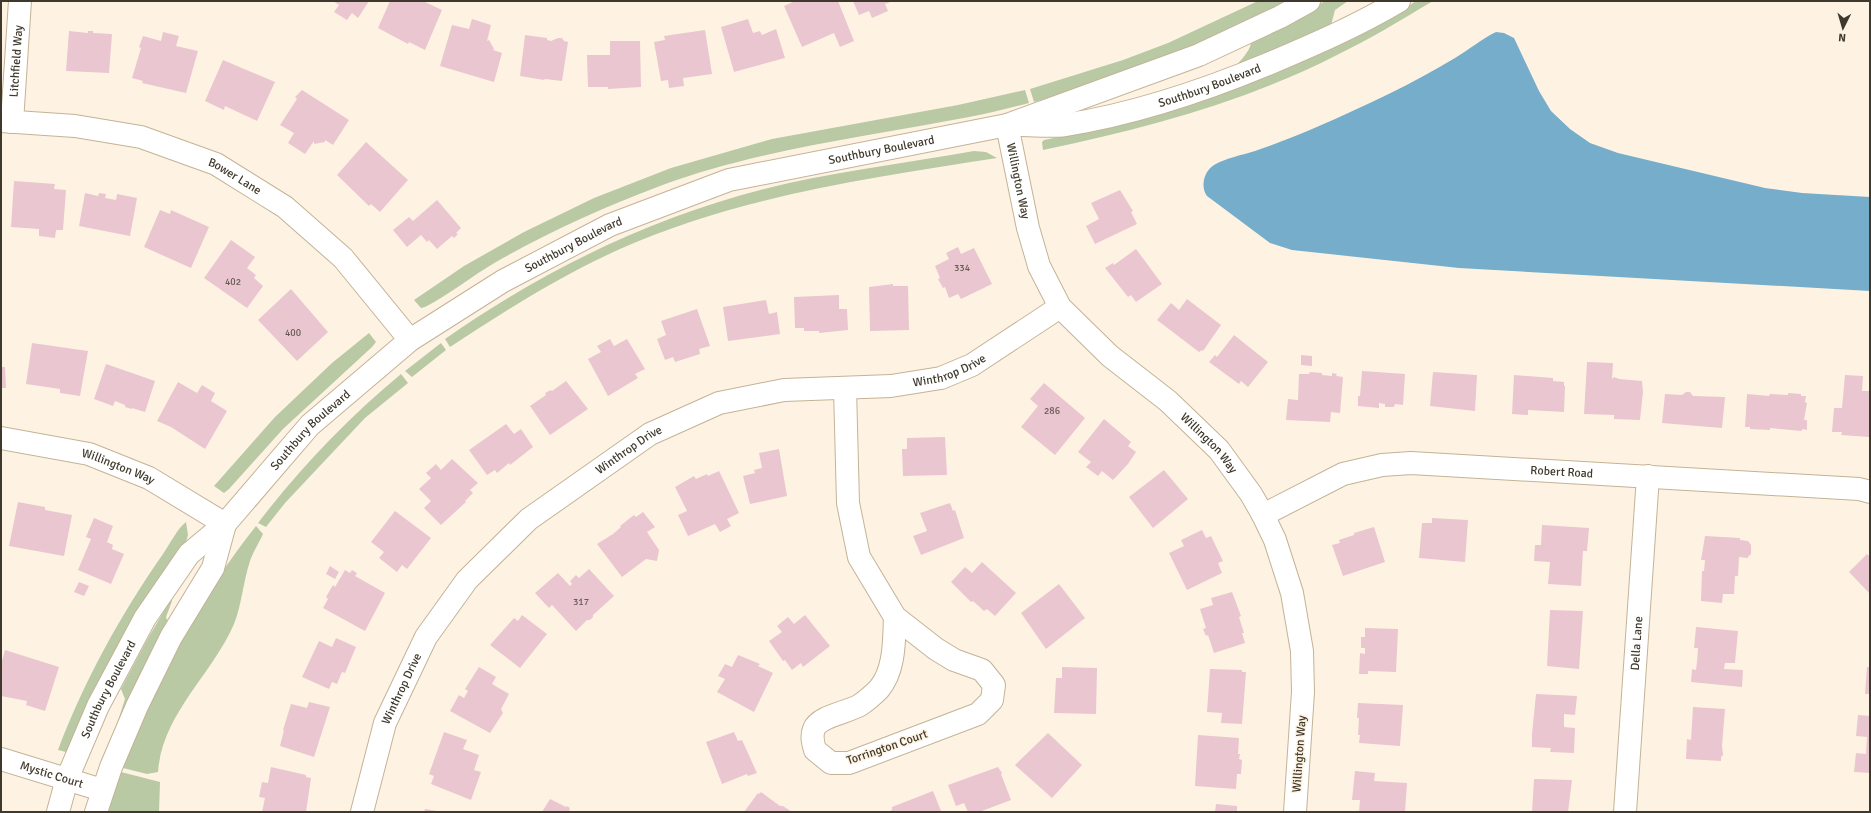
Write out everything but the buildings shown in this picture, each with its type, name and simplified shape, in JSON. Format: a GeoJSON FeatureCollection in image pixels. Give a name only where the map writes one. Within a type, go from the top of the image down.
{"type":"FeatureCollection","features":[{"type":"Feature","properties":{"kind":"street","name":"Litchfield Way"},"geometry":{"type":"LineString","coordinates":[[7,121],[20,1]]}},
{"type":"Feature","properties":{"kind":"street","name":"Southbury Boulevard"},"geometry":{"type":"LineString","coordinates":[[58,812],[67,779],[98,706],[145,618],[189,554],[225,524],[310,425],[410,340],[503,281],[610,225],[729,180],[1007,125],[1199,55],[1280,17],[1309,1]]}},
{"type":"Feature","properties":{"kind":"street","name":"Southbury Boulevard"},"geometry":{"type":"LineString","coordinates":[[1007,125],[1064,125],[1160,103],[1218,84],[1317,44],[1375,15],[1399,1]]}},
{"type":"Feature","properties":{"kind":"street","name":"Bower Lane"},"geometry":{"type":"LineString","coordinates":[[7,121],[75,126],[141,137],[216,164],[285,207],[343,258],[410,340]]}},
{"type":"Feature","properties":{"kind":"street","name":"Willington Way"},"geometry":{"type":"LineString","coordinates":[[1007,125],[1031,240],[1039,266],[1060,307],[1110,356],[1168,401],[1219,450],[1263,515],[1274,540],[1290,585],[1302,651],[1303,692],[1295,812]]}},
{"type":"Feature","properties":{"kind":"street","name":"Winthrop Drive"},"geometry":{"type":"LineString","coordinates":[[362,812],[386,723],[426,638],[467,580],[529,519],[650,434],[719,403],[784,390],[891,386],[941,378],[972,365],[1060,307]]}},
{"type":"Feature","properties":{"kind":"street","name":"Torrington Court"},"geometry":{"type":"LineString","coordinates":[[845,388],[848,503],[859,557],[895,617],[936,649],[954,660],[982,670],[994,685],[992,700],[978,714],[849,763],[831,763],[815,750],[812,736],[814,727],[822,720],[860,705],[879,688],[890,667],[894,648],[895,617]]}},
{"type":"Feature","properties":{"kind":"street","name":"Willington Way"},"geometry":{"type":"LineString","coordinates":[[1,438],[89,454],[149,478],[225,524]]}},
{"type":"Feature","properties":{"kind":"street","name":"Robert Road"},"geometry":{"type":"LineString","coordinates":[[1263,515],[1343,474],[1382,465],[1411,463],[1859,489],[1870,492]]}},
{"type":"Feature","properties":{"kind":"street","name":"Della Lane"},"geometry":{"type":"LineString","coordinates":[[1625,812],[1648,476]]}},
{"type":"Feature","properties":{"kind":"street","name":"Southbury Boulevard"},"geometry":{"type":"LineString","coordinates":[[96,812],[102,790],[137,706],[171,637],[213,568],[225,524]]}},
{"type":"Feature","properties":{"kind":"street","name":"Mystic Court"},"geometry":{"type":"LineString","coordinates":[[1,759],[102,790]]}},
{"type":"Feature","properties":{"kind":"green space"},"geometry":{"type":"Polygon","coordinates":[[[1258,1],[1287,1],[1164,59],[1099,83],[1034,102],[1030,89],[1123,60],[1168,43],[1258,1]]]}},
{"type":"Feature","properties":{"kind":"green space"},"geometry":{"type":"Polygon","coordinates":[[[1325,1],[1348,1],[1335,10],[1331,25],[1234,69],[1246,53],[1251,43],[1325,1]]]}},
{"type":"Feature","properties":{"kind":"green space"},"geometry":{"type":"Polygon","coordinates":[[[1416,1],[1433,1],[1349,49],[1302,72],[1266,87],[1156,123],[1043,150],[1042,142],[1044,140],[1097,129],[1407,7],[1416,1]]]}},
{"type":"Feature","properties":{"kind":"green space"},"geometry":{"type":"Polygon","coordinates":[[[1025,90],[1029,103],[969,117],[775,153],[736,162],[660,186],[597,211],[536,240],[496,262],[425,307],[421,308],[414,300],[464,266],[524,232],[594,198],[671,168],[772,139],[958,105],[1025,90]]]}},
{"type":"Feature","properties":{"kind":"green space"},"geometry":{"type":"Polygon","coordinates":[[[974,151],[986,152],[997,158],[901,173],[805,191],[711,215],[665,231],[598,259],[554,282],[450,347],[445,339],[485,312],[567,265],[653,225],[698,209],[743,195],[812,178],[974,151]]]}},
{"type":"Feature","properties":{"kind":"green space"},"geometry":{"type":"Polygon","coordinates":[[[369,333],[376,342],[372,347],[283,429],[229,489],[224,493],[214,486],[275,417],[332,363],[369,333]]]}},
{"type":"Feature","properties":{"kind":"green space"},"geometry":{"type":"Polygon","coordinates":[[[441,343],[446,350],[412,377],[405,371],[441,343]]]}},
{"type":"Feature","properties":{"kind":"green space"},"geometry":{"type":"Polygon","coordinates":[[[401,374],[408,383],[365,418],[285,503],[266,527],[258,523],[325,444],[362,408],[401,374]]]}},
{"type":"Feature","properties":{"kind":"green space"},"geometry":{"type":"Polygon","coordinates":[[[186,522],[188,535],[185,545],[70,753],[58,750],[79,699],[118,624],[147,577],[186,522]]]}},
{"type":"Feature","properties":{"kind":"green space"},"geometry":{"type":"Polygon","coordinates":[[[256,526],[263,534],[250,561],[234,624],[225,643],[189,695],[168,732],[162,751],[158,772],[147,774],[123,768],[148,705],[180,641],[216,581],[256,526]]]}},
{"type":"Feature","properties":{"kind":"green space"},"geometry":{"type":"Polygon","coordinates":[[[171,599],[172,601],[166,617],[168,622],[119,725],[118,721],[125,699],[121,689],[171,599]]]}},
{"type":"Feature","properties":{"kind":"green space"},"geometry":{"type":"Polygon","coordinates":[[[121,772],[160,782],[159,812],[108,812],[121,772]]]}},
{"type":"Feature","properties":{"kind":"water"},"geometry":{"type":"Polygon","coordinates":[[[1496,32],[1504,33],[1514,38],[1539,91],[1551,111],[1570,129],[1590,143],[1618,153],[1765,188],[1802,193],[1870,197],[1870,291],[1459,268],[1292,250],[1270,243],[1207,196],[1204,188],[1204,179],[1208,171],[1214,165],[1287,139],[1371,103],[1439,68],[1496,32]]]}}]}
